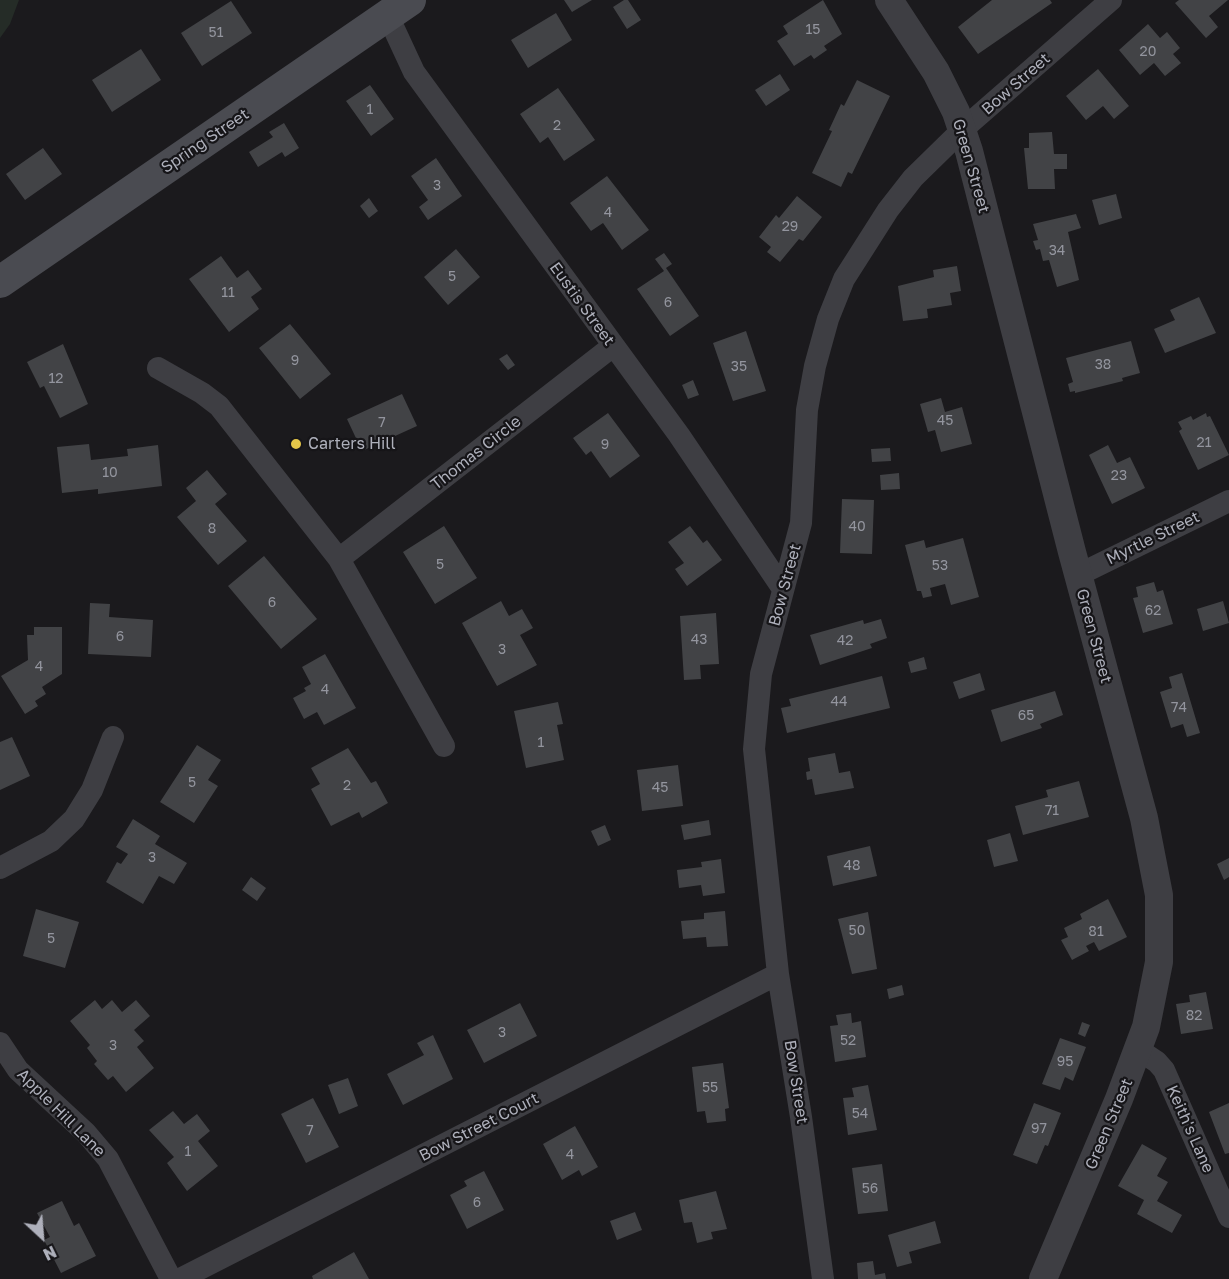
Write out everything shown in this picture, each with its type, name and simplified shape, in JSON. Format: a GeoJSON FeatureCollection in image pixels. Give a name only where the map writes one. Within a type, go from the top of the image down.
{"type":"FeatureCollection","features":[{"type":"Feature","properties":{"kind":"main road","name":"Spring Street"},"geometry":{"type":"LineString","coordinates":[[0,282],[399,8]]}},
{"type":"Feature","properties":{"kind":"street","name":"Green Street"},"geometry":{"type":"LineString","coordinates":[[889,0],[936,72],[962,130],[1144,818],[1156,875],[1160,913],[1159,962],[1139,1050],[1042,1279]]}},
{"type":"Feature","properties":{"kind":"street","name":"Bow Street"},"geometry":{"type":"LineString","coordinates":[[823,1279],[801,1117],[778,974],[754,772],[754,726],[761,674],[801,523],[807,410],[828,319],[844,279],[888,210],[913,178],[962,130],[1111,0]]}},
{"type":"Feature","properties":{"kind":"street","name":"Eustis Street"},"geometry":{"type":"LineString","coordinates":[[399,8],[414,72],[699,464],[783,589]]}},
{"type":"Feature","properties":{"kind":"street","name":"Thomas Circle"},"geometry":{"type":"LineString","coordinates":[[339,559],[613,346]]}},
{"type":"Feature","properties":{"kind":"street"},"geometry":{"type":"LineString","coordinates":[[158,369],[202,393],[219,406],[339,559],[444,746]]}},
{"type":"Feature","properties":{"kind":"street","name":"Myrtle Street"},"geometry":{"type":"LineString","coordinates":[[1078,575],[1229,501]]}},
{"type":"Feature","properties":{"kind":"street"},"geometry":{"type":"LineString","coordinates":[[0,868],[51,841],[74,819],[92,790],[112,737]]}},
{"type":"Feature","properties":{"kind":"street","name":"Bow Street Court"},"geometry":{"type":"LineString","coordinates":[[180,1279],[778,974]]}},
{"type":"Feature","properties":{"kind":"street","name":"Apple Hill Lane"},"geometry":{"type":"LineString","coordinates":[[0,1043],[24,1076],[86,1133],[108,1159],[171,1279]]}},
{"type":"Feature","properties":{"kind":"street","name":"Keith's Lane"},"geometry":{"type":"LineString","coordinates":[[1139,1050],[1157,1062],[1164,1070],[1229,1217]]}},
{"type":"Feature","properties":{"kind":"shaded area"},"geometry":{"type":"Polygon","coordinates":[[[0,0],[19,0],[10,24],[0,38],[0,0]]]}},
{"type":"Feature","properties":{"kind":"building"},"geometry":{"type":"Polygon","coordinates":[[[564,0],[592,0],[572,12],[564,0]]]}},
{"type":"Feature","properties":{"kind":"building"},"geometry":{"type":"Polygon","coordinates":[[[628,0],[641,20],[627,29],[613,7],[628,0]]]}},
{"type":"Feature","properties":{"kind":"building"},"geometry":{"type":"Polygon","coordinates":[[[823,0],[842,34],[824,46],[827,50],[814,59],[811,55],[794,66],[777,41],[788,34],[783,26],[823,0]]]}},
{"type":"Feature","properties":{"kind":"building"},"geometry":{"type":"Polygon","coordinates":[[[992,0],[1050,0],[1052,3],[978,54],[958,27],[992,0]]]}},
{"type":"Feature","properties":{"kind":"building"},"geometry":{"type":"Polygon","coordinates":[[[1179,0],[1228,0],[1209,16],[1218,27],[1206,38],[1175,3],[1179,0]]]}},
{"type":"Feature","properties":{"kind":"building"},"geometry":{"type":"Polygon","coordinates":[[[231,1],[252,33],[202,66],[181,33],[231,1]]]}},
{"type":"Feature","properties":{"kind":"building"},"geometry":{"type":"Polygon","coordinates":[[[556,13],[572,40],[528,68],[511,40],[556,13]]]}},
{"type":"Feature","properties":{"kind":"building"},"geometry":{"type":"Polygon","coordinates":[[[1148,24],[1160,38],[1167,32],[1180,48],[1173,54],[1181,63],[1165,76],[1154,63],[1140,75],[1119,50],[1148,24]]]}},
{"type":"Feature","properties":{"kind":"building"},"geometry":{"type":"Polygon","coordinates":[[[141,49],[161,80],[112,112],[92,80],[141,49]]]}},
{"type":"Feature","properties":{"kind":"building"},"geometry":{"type":"Polygon","coordinates":[[[1098,69],[1129,106],[1114,119],[1103,106],[1086,120],[1066,96],[1098,69]]]}},
{"type":"Feature","properties":{"kind":"building"},"geometry":{"type":"Polygon","coordinates":[[[780,74],[790,90],[766,106],[755,90],[780,74]]]}},
{"type":"Feature","properties":{"kind":"building"},"geometry":{"type":"Polygon","coordinates":[[[857,80],[890,96],[852,174],[848,172],[841,187],[812,173],[832,131],[829,130],[841,104],[844,106],[857,80]]]}},
{"type":"Feature","properties":{"kind":"building"},"geometry":{"type":"Polygon","coordinates":[[[370,85],[394,119],[371,136],[346,101],[370,85]]]}},
{"type":"Feature","properties":{"kind":"building"},"geometry":{"type":"Polygon","coordinates":[[[558,88],[595,140],[564,161],[548,137],[540,143],[520,114],[558,88]]]}},
{"type":"Feature","properties":{"kind":"building"},"geometry":{"type":"Polygon","coordinates":[[[284,123],[299,148],[285,157],[282,152],[258,167],[249,152],[273,137],[269,132],[284,123]]]}},
{"type":"Feature","properties":{"kind":"building"},"geometry":{"type":"Polygon","coordinates":[[[1052,132],[1054,154],[1067,154],[1067,169],[1054,169],[1055,189],[1028,189],[1024,148],[1029,148],[1029,133],[1052,132]]]}},
{"type":"Feature","properties":{"kind":"building"},"geometry":{"type":"Polygon","coordinates":[[[43,148],[62,174],[25,200],[6,174],[43,148]]]}},
{"type":"Feature","properties":{"kind":"building"},"geometry":{"type":"Polygon","coordinates":[[[436,158],[462,196],[428,220],[419,207],[428,200],[411,176],[436,158]]]}},
{"type":"Feature","properties":{"kind":"building"},"geometry":{"type":"Polygon","coordinates":[[[607,176],[649,230],[622,250],[603,223],[591,231],[570,203],[607,176]]]}},
{"type":"Feature","properties":{"kind":"building"},"geometry":{"type":"Polygon","coordinates":[[[1116,194],[1122,218],[1099,225],[1092,200],[1116,194]]]}},
{"type":"Feature","properties":{"kind":"building"},"geometry":{"type":"Polygon","coordinates":[[[797,196],[822,217],[803,241],[799,239],[780,262],[767,252],[771,247],[759,237],[776,215],[779,218],[797,196]]]}},
{"type":"Feature","properties":{"kind":"building"},"geometry":{"type":"Polygon","coordinates":[[[369,198],[378,211],[369,218],[360,206],[369,198]]]}},
{"type":"Feature","properties":{"kind":"building"},"geometry":{"type":"Polygon","coordinates":[[[1076,214],[1081,228],[1068,232],[1079,280],[1057,287],[1049,260],[1043,261],[1040,249],[1036,250],[1033,241],[1038,240],[1033,224],[1076,214]]]}},
{"type":"Feature","properties":{"kind":"building"},"geometry":{"type":"Polygon","coordinates":[[[456,249],[480,277],[448,305],[424,277],[456,249]]]}},
{"type":"Feature","properties":{"kind":"building"},"geometry":{"type":"Polygon","coordinates":[[[664,253],[672,264],[666,268],[699,316],[670,336],[637,289],[664,271],[655,259],[664,253]]]}},
{"type":"Feature","properties":{"kind":"building"},"geometry":{"type":"Polygon","coordinates":[[[221,256],[237,278],[248,270],[262,289],[251,297],[259,309],[229,332],[189,279],[221,256]]]}},
{"type":"Feature","properties":{"kind":"building"},"geometry":{"type":"Polygon","coordinates":[[[957,266],[961,291],[950,293],[952,305],[927,309],[928,318],[903,321],[898,286],[934,277],[933,270],[957,266]]]}},
{"type":"Feature","properties":{"kind":"building"},"geometry":{"type":"Polygon","coordinates":[[[1199,297],[1216,333],[1165,353],[1154,329],[1175,320],[1170,310],[1199,297]]]}},
{"type":"Feature","properties":{"kind":"building"},"geometry":{"type":"Polygon","coordinates":[[[290,324],[331,374],[300,399],[259,348],[290,324]]]}},
{"type":"Feature","properties":{"kind":"building"},"geometry":{"type":"Polygon","coordinates":[[[746,331],[766,391],[733,401],[713,343],[746,331]]]}},
{"type":"Feature","properties":{"kind":"building"},"geometry":{"type":"Polygon","coordinates":[[[1131,341],[1140,373],[1122,378],[1123,381],[1075,393],[1075,391],[1070,392],[1068,384],[1073,382],[1066,358],[1131,341]]]}},
{"type":"Feature","properties":{"kind":"building"},"geometry":{"type":"Polygon","coordinates":[[[63,344],[88,404],[60,418],[44,386],[40,388],[27,362],[63,344]]]}},
{"type":"Feature","properties":{"kind":"building"},"geometry":{"type":"Polygon","coordinates":[[[507,354],[515,365],[508,370],[499,359],[507,354]]]}},
{"type":"Feature","properties":{"kind":"building"},"geometry":{"type":"Polygon","coordinates":[[[693,380],[699,395],[688,399],[682,385],[693,380]]]}},
{"type":"Feature","properties":{"kind":"building"},"geometry":{"type":"Polygon","coordinates":[[[402,394],[417,426],[362,451],[347,419],[402,394]]]}},
{"type":"Feature","properties":{"kind":"building"},"geometry":{"type":"Polygon","coordinates":[[[941,398],[945,412],[962,407],[972,444],[941,452],[935,430],[928,432],[920,404],[941,398]]]}},
{"type":"Feature","properties":{"kind":"building"},"geometry":{"type":"Polygon","coordinates":[[[608,413],[640,456],[610,478],[591,451],[586,455],[573,438],[608,413]]]}},
{"type":"Feature","properties":{"kind":"building"},"geometry":{"type":"Polygon","coordinates":[[[1206,413],[1207,417],[1210,416],[1229,455],[1198,470],[1179,431],[1182,429],[1178,422],[1191,416],[1193,420],[1206,413]]]}},
{"type":"Feature","properties":{"kind":"building"},"geometry":{"type":"Polygon","coordinates":[[[89,444],[91,460],[128,456],[127,449],[158,445],[162,486],[98,494],[98,489],[62,493],[57,447],[89,444]]]}},
{"type":"Feature","properties":{"kind":"building"},"geometry":{"type":"Polygon","coordinates":[[[1108,445],[1117,463],[1130,457],[1145,488],[1112,504],[1089,455],[1108,445]]]}},
{"type":"Feature","properties":{"kind":"building"},"geometry":{"type":"Polygon","coordinates":[[[890,448],[891,461],[872,462],[871,449],[890,448]]]}},
{"type":"Feature","properties":{"kind":"building"},"geometry":{"type":"Polygon","coordinates":[[[207,470],[227,494],[215,504],[247,541],[218,565],[177,517],[196,501],[186,488],[207,470]]]}},
{"type":"Feature","properties":{"kind":"building"},"geometry":{"type":"Polygon","coordinates":[[[899,473],[900,489],[881,490],[880,475],[899,473]]]}},
{"type":"Feature","properties":{"kind":"building"},"geometry":{"type":"Polygon","coordinates":[[[842,499],[874,500],[872,554],[840,553],[842,499]]]}},
{"type":"Feature","properties":{"kind":"building"},"geometry":{"type":"Polygon","coordinates":[[[444,526],[477,578],[435,604],[403,552],[444,526]]]}},
{"type":"Feature","properties":{"kind":"building"},"geometry":{"type":"Polygon","coordinates":[[[690,526],[703,543],[707,540],[722,560],[687,586],[675,569],[684,563],[668,542],[690,526]]]}},
{"type":"Feature","properties":{"kind":"building"},"geometry":{"type":"Polygon","coordinates":[[[963,538],[979,597],[951,605],[945,584],[930,588],[932,596],[923,598],[921,591],[917,591],[905,545],[924,540],[926,548],[963,538]]]}},
{"type":"Feature","properties":{"kind":"building"},"geometry":{"type":"Polygon","coordinates":[[[264,556],[317,619],[281,649],[228,586],[264,556]]]}},
{"type":"Feature","properties":{"kind":"building"},"geometry":{"type":"Polygon","coordinates":[[[1154,582],[1157,592],[1163,590],[1173,624],[1143,633],[1133,598],[1138,597],[1136,587],[1154,582]]]}},
{"type":"Feature","properties":{"kind":"building"},"geometry":{"type":"Polygon","coordinates":[[[501,601],[509,616],[522,609],[533,628],[520,635],[537,665],[497,686],[462,623],[501,601]]]}},
{"type":"Feature","properties":{"kind":"building"},"geometry":{"type":"Polygon","coordinates":[[[1223,601],[1229,623],[1203,631],[1197,609],[1223,601]]]}},
{"type":"Feature","properties":{"kind":"building"},"geometry":{"type":"Polygon","coordinates":[[[90,603],[110,604],[109,617],[153,620],[151,657],[88,654],[90,603]]]}},
{"type":"Feature","properties":{"kind":"building"},"geometry":{"type":"Polygon","coordinates":[[[716,613],[719,664],[700,665],[701,679],[684,680],[680,616],[716,613]]]}},
{"type":"Feature","properties":{"kind":"building"},"geometry":{"type":"Polygon","coordinates":[[[881,619],[887,638],[870,644],[872,648],[820,665],[810,635],[863,620],[864,624],[881,619]]]}},
{"type":"Feature","properties":{"kind":"building"},"geometry":{"type":"Polygon","coordinates":[[[34,627],[62,627],[62,674],[42,687],[46,694],[35,701],[38,706],[25,714],[1,676],[28,660],[27,635],[34,635],[34,627]]]}},
{"type":"Feature","properties":{"kind":"building"},"geometry":{"type":"Polygon","coordinates":[[[325,654],[356,708],[324,725],[317,712],[304,719],[293,698],[306,691],[304,688],[311,684],[302,667],[325,654]]]}},
{"type":"Feature","properties":{"kind":"building"},"geometry":{"type":"Polygon","coordinates":[[[924,657],[927,669],[911,673],[908,662],[924,657]]]}},
{"type":"Feature","properties":{"kind":"building"},"geometry":{"type":"Polygon","coordinates":[[[980,673],[985,690],[959,699],[953,682],[980,673]]]}},
{"type":"Feature","properties":{"kind":"building"},"geometry":{"type":"Polygon","coordinates":[[[1182,673],[1200,733],[1187,737],[1183,724],[1171,728],[1160,692],[1172,688],[1169,677],[1182,673]]]}},
{"type":"Feature","properties":{"kind":"building"},"geometry":{"type":"Polygon","coordinates":[[[882,676],[890,708],[787,733],[781,708],[791,706],[789,699],[882,676]]]}},
{"type":"Feature","properties":{"kind":"building"},"geometry":{"type":"Polygon","coordinates":[[[1055,691],[1063,715],[1040,724],[1042,728],[1001,742],[991,710],[1055,691]]]}},
{"type":"Feature","properties":{"kind":"building"},"geometry":{"type":"Polygon","coordinates":[[[558,702],[563,724],[557,725],[564,760],[526,768],[514,711],[558,702]]]}},
{"type":"Feature","properties":{"kind":"building"},"geometry":{"type":"Polygon","coordinates":[[[12,737],[30,776],[0,790],[0,742],[12,737]]]}},
{"type":"Feature","properties":{"kind":"building"},"geometry":{"type":"Polygon","coordinates":[[[197,745],[221,760],[208,780],[218,786],[194,823],[160,802],[197,745]]]}},
{"type":"Feature","properties":{"kind":"building"},"geometry":{"type":"Polygon","coordinates":[[[348,748],[371,783],[376,781],[388,803],[362,818],[359,812],[331,826],[311,789],[320,784],[311,768],[348,748]]]}},
{"type":"Feature","properties":{"kind":"building"},"geometry":{"type":"Polygon","coordinates":[[[835,753],[839,773],[850,771],[854,788],[815,795],[812,779],[807,780],[806,772],[810,771],[808,758],[835,753]]]}},
{"type":"Feature","properties":{"kind":"building"},"geometry":{"type":"Polygon","coordinates":[[[678,765],[683,806],[642,811],[637,770],[678,765]]]}},
{"type":"Feature","properties":{"kind":"building"},"geometry":{"type":"Polygon","coordinates":[[[1079,781],[1089,817],[1023,835],[1015,806],[1048,797],[1046,790],[1079,781]]]}},
{"type":"Feature","properties":{"kind":"building"},"geometry":{"type":"Polygon","coordinates":[[[133,819],[160,836],[155,844],[187,863],[174,884],[159,876],[143,904],[106,882],[117,862],[121,864],[128,854],[116,847],[133,819]]]}},
{"type":"Feature","properties":{"kind":"building"},"geometry":{"type":"Polygon","coordinates":[[[709,820],[711,835],[684,840],[681,825],[709,820]]]}},
{"type":"Feature","properties":{"kind":"building"},"geometry":{"type":"Polygon","coordinates":[[[605,825],[611,840],[598,846],[591,831],[605,825]]]}},
{"type":"Feature","properties":{"kind":"building"},"geometry":{"type":"Polygon","coordinates":[[[1010,833],[1018,861],[994,867],[987,840],[1010,833]]]}},
{"type":"Feature","properties":{"kind":"building"},"geometry":{"type":"Polygon","coordinates":[[[870,846],[877,876],[833,886],[827,856],[870,846]]]}},
{"type":"Feature","properties":{"kind":"building"},"geometry":{"type":"Polygon","coordinates":[[[1229,858],[1229,877],[1224,880],[1217,864],[1229,858]]]}},
{"type":"Feature","properties":{"kind":"building"},"geometry":{"type":"Polygon","coordinates":[[[721,859],[725,893],[703,896],[701,885],[679,888],[677,870],[702,867],[701,862],[721,859]]]}},
{"type":"Feature","properties":{"kind":"building"},"geometry":{"type":"Polygon","coordinates":[[[251,877],[266,888],[257,901],[242,890],[251,877]]]}},
{"type":"Feature","properties":{"kind":"building"},"geometry":{"type":"Polygon","coordinates":[[[1108,899],[1127,937],[1099,951],[1094,942],[1086,946],[1089,951],[1072,960],[1061,940],[1068,937],[1064,928],[1082,919],[1080,914],[1108,899]]]}},
{"type":"Feature","properties":{"kind":"building"},"geometry":{"type":"Polygon","coordinates":[[[36,909],[79,922],[65,968],[23,956],[36,909]]]}},
{"type":"Feature","properties":{"kind":"building"},"geometry":{"type":"Polygon","coordinates":[[[725,911],[728,946],[707,947],[706,937],[683,939],[681,921],[704,919],[704,913],[725,911]]]}},
{"type":"Feature","properties":{"kind":"building"},"geometry":{"type":"Polygon","coordinates":[[[868,912],[877,969],[852,974],[838,919],[868,912]]]}},
{"type":"Feature","properties":{"kind":"building"},"geometry":{"type":"Polygon","coordinates":[[[902,985],[904,995],[889,999],[887,989],[902,985]]]}},
{"type":"Feature","properties":{"kind":"building"},"geometry":{"type":"Polygon","coordinates":[[[1206,992],[1213,1029],[1181,1034],[1176,1004],[1190,1002],[1189,995],[1206,992]]]}},
{"type":"Feature","properties":{"kind":"building"},"geometry":{"type":"Polygon","coordinates":[[[95,1000],[102,1009],[112,1000],[122,1012],[136,1000],[150,1016],[134,1030],[144,1041],[137,1047],[154,1068],[126,1092],[113,1076],[108,1080],[94,1064],[97,1061],[87,1048],[90,1045],[70,1021],[95,1000]]]}},
{"type":"Feature","properties":{"kind":"building"},"geometry":{"type":"Polygon","coordinates":[[[520,1003],[537,1036],[484,1063],[467,1030],[520,1003]]]}},
{"type":"Feature","properties":{"kind":"building"},"geometry":{"type":"Polygon","coordinates":[[[851,1013],[852,1023],[861,1021],[866,1057],[835,1062],[830,1026],[838,1025],[836,1015],[851,1013]]]}},
{"type":"Feature","properties":{"kind":"building"},"geometry":{"type":"Polygon","coordinates":[[[1082,1022],[1090,1025],[1085,1037],[1078,1034],[1082,1022]]]}},
{"type":"Feature","properties":{"kind":"building"},"geometry":{"type":"Polygon","coordinates":[[[433,1035],[453,1079],[403,1105],[387,1074],[424,1055],[417,1043],[433,1035]]]}},
{"type":"Feature","properties":{"kind":"building"},"geometry":{"type":"Polygon","coordinates":[[[1060,1038],[1086,1047],[1073,1081],[1065,1077],[1060,1090],[1042,1084],[1060,1038]]]}},
{"type":"Feature","properties":{"kind":"building"},"geometry":{"type":"Polygon","coordinates":[[[723,1063],[729,1108],[725,1109],[726,1121],[707,1123],[705,1111],[697,1112],[692,1067],[723,1063]]]}},
{"type":"Feature","properties":{"kind":"building"},"geometry":{"type":"Polygon","coordinates":[[[348,1078],[358,1106],[339,1114],[328,1085],[348,1078]]]}},
{"type":"Feature","properties":{"kind":"building"},"geometry":{"type":"Polygon","coordinates":[[[868,1085],[877,1130],[848,1135],[843,1098],[854,1097],[852,1088],[868,1085]]]}},
{"type":"Feature","properties":{"kind":"building"},"geometry":{"type":"Polygon","coordinates":[[[313,1098],[339,1147],[306,1163],[281,1114],[313,1098]]]}},
{"type":"Feature","properties":{"kind":"building"},"geometry":{"type":"Polygon","coordinates":[[[1034,1103],[1061,1113],[1048,1146],[1045,1145],[1037,1164],[1013,1155],[1034,1103]]]}},
{"type":"Feature","properties":{"kind":"building"},"geometry":{"type":"Polygon","coordinates":[[[1229,1103],[1229,1153],[1225,1154],[1209,1112],[1229,1103]]]}},
{"type":"Feature","properties":{"kind":"building"},"geometry":{"type":"Polygon","coordinates":[[[173,1111],[184,1124],[197,1114],[210,1131],[198,1141],[218,1166],[187,1191],[167,1163],[174,1157],[149,1130],[173,1111]]]}},
{"type":"Feature","properties":{"kind":"building"},"geometry":{"type":"Polygon","coordinates":[[[575,1126],[598,1167],[582,1176],[579,1170],[562,1180],[543,1144],[575,1126]]]}},
{"type":"Feature","properties":{"kind":"building"},"geometry":{"type":"Polygon","coordinates":[[[1142,1144],[1167,1158],[1157,1176],[1168,1182],[1157,1201],[1182,1215],[1172,1233],[1137,1214],[1144,1200],[1118,1186],[1142,1144]]]}},
{"type":"Feature","properties":{"kind":"building"},"geometry":{"type":"Polygon","coordinates":[[[882,1164],[888,1211],[858,1214],[852,1168],[882,1164]]]}},
{"type":"Feature","properties":{"kind":"building"},"geometry":{"type":"Polygon","coordinates":[[[484,1171],[504,1210],[467,1229],[450,1195],[467,1186],[464,1181],[484,1171]]]}},
{"type":"Feature","properties":{"kind":"building"},"geometry":{"type":"Polygon","coordinates":[[[716,1191],[727,1229],[711,1232],[713,1239],[697,1243],[692,1222],[684,1223],[679,1200],[716,1191]]]}},
{"type":"Feature","properties":{"kind":"building"},"geometry":{"type":"Polygon","coordinates":[[[62,1201],[74,1226],[79,1223],[96,1256],[61,1273],[44,1240],[50,1237],[37,1213],[62,1201]]]}},
{"type":"Feature","properties":{"kind":"building"},"geometry":{"type":"Polygon","coordinates":[[[635,1212],[642,1230],[617,1240],[610,1221],[635,1212]]]}},
{"type":"Feature","properties":{"kind":"building"},"geometry":{"type":"Polygon","coordinates":[[[935,1221],[941,1243],[909,1252],[912,1263],[897,1267],[888,1235],[935,1221]]]}},
{"type":"Feature","properties":{"kind":"building"},"geometry":{"type":"Polygon","coordinates":[[[354,1252],[369,1279],[313,1279],[312,1276],[354,1252]]]}},
{"type":"Feature","properties":{"kind":"building"},"geometry":{"type":"Polygon","coordinates":[[[873,1261],[875,1275],[885,1273],[886,1279],[858,1279],[857,1263],[873,1261]]]}},
{"type":"Feature","properties":{"kind":"place","name":"Carters Hill"},"geometry":{"type":"Point","coordinates":[296,444]}}]}
